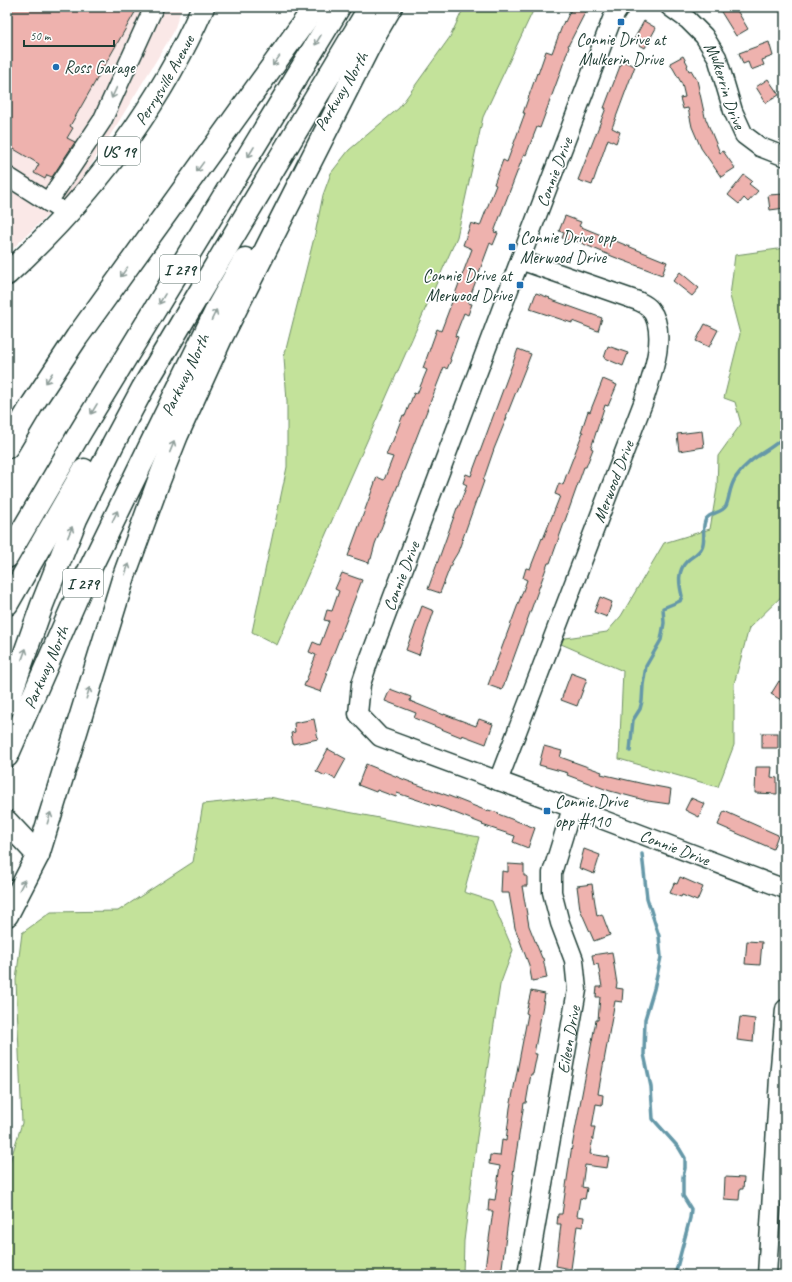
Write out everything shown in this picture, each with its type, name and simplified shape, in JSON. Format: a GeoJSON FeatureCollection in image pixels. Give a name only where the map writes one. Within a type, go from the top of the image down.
{"type":"FeatureCollection","features":[{"type":"Feature","properties":{"kind":"main road","name":"Perrysville Avenue"},"geometry":{"type":"LineString","coordinates":[[7,274],[66,214],[107,167],[143,117],[179,56],[203,7]]}},
{"type":"Feature","properties":{"kind":"main road"},"geometry":{"type":"LineString","coordinates":[[7,447],[32,405],[73,343],[315,7]]}},
{"type":"Feature","properties":{"kind":"main road","name":"I 279"},"geometry":{"type":"LineString","coordinates":[[7,557],[81,431],[339,7]]}},
{"type":"Feature","properties":{"kind":"main road"},"geometry":{"type":"LineString","coordinates":[[7,604],[122,404],[369,7]]}},
{"type":"Feature","properties":{"kind":"main road"},"geometry":{"type":"LineString","coordinates":[[7,704],[42,605],[76,519],[113,444],[143,388],[369,7]]}},
{"type":"Feature","properties":{"kind":"main road","name":"Parkway North"},"geometry":{"type":"LineString","coordinates":[[7,756],[83,582],[218,307],[298,163],[391,7]]}},
{"type":"Feature","properties":{"kind":"main road"},"geometry":{"type":"LineString","coordinates":[[7,915],[38,855],[124,576],[152,497],[177,435],[221,338],[375,34]]}},
{"type":"Feature","properties":{"kind":"main road"},"geometry":{"type":"LineString","coordinates":[[7,622],[64,504]]}},
{"type":"Feature","properties":{"kind":"main road"},"geometry":{"type":"LineString","coordinates":[[7,822],[38,855]]}},
{"type":"Feature","properties":{"kind":"street"},"geometry":{"type":"LineString","coordinates":[[48,202],[102,121],[154,7]]}},
{"type":"Feature","properties":{"kind":"street","name":"Connie Drive"},"geometry":{"type":"LineString","coordinates":[[620,7],[612,19],[361,684],[358,714],[380,737],[498,780],[785,889]]}},
{"type":"Feature","properties":{"kind":"street","name":"Mulkerrin Drive"},"geometry":{"type":"LineString","coordinates":[[670,7],[688,20],[704,36],[717,57],[733,111],[744,134],[760,147],[783,156]]}},
{"type":"Feature","properties":{"kind":"street"},"geometry":{"type":"LineString","coordinates":[[7,176],[66,214]]}},
{"type":"Feature","properties":{"kind":"street","name":"Merwood Drive"},"geometry":{"type":"LineString","coordinates":[[498,780],[643,403],[654,366],[658,345],[657,324],[650,309],[645,304],[638,300],[520,260]]}},
{"type":"Feature","properties":{"kind":"street","name":"Eileen Drive"},"geometry":{"type":"LineString","coordinates":[[527,1275],[577,990],[574,960],[560,923],[552,892],[552,873],[572,808]]}},
{"type":"Feature","properties":{"kind":"street"},"geometry":{"type":"LineString","coordinates":[[767,1275],[779,1078],[785,1009]]}},
{"type":"Feature","properties":{"kind":"shaded area"},"geometry":{"type":"Polygon","coordinates":[[[7,7],[182,7],[173,33],[76,188],[7,254],[7,7]]]}},
{"type":"Feature","properties":{"kind":"green space"},"geometry":{"type":"Polygon","coordinates":[[[464,7],[536,7],[483,117],[457,237],[277,645],[252,632],[287,467],[287,402],[284,357],[315,234],[323,195],[331,173],[349,150],[399,108],[450,37],[464,7]]]}},
{"type":"Feature","properties":{"kind":"green space"},"geometry":{"type":"Polygon","coordinates":[[[785,248],[785,514],[781,541],[785,562],[785,593],[749,628],[734,684],[734,745],[718,787],[619,759],[623,671],[552,640],[607,632],[621,616],[664,543],[710,529],[717,488],[718,456],[741,424],[735,402],[724,398],[740,334],[730,296],[735,255],[785,248]]]}},
{"type":"Feature","properties":{"kind":"green space"},"geometry":{"type":"Polygon","coordinates":[[[269,797],[479,837],[464,892],[492,901],[513,950],[500,985],[477,1137],[464,1241],[463,1275],[7,1275],[7,1171],[22,1123],[16,980],[22,933],[51,912],[118,911],[193,862],[203,804],[269,797]]]}},
{"type":"Feature","properties":{"kind":"building","name":"Ross Garage"},"geometry":{"type":"Polygon","coordinates":[[[7,7],[138,7],[70,126],[73,128],[67,138],[75,142],[52,177],[47,175],[45,179],[34,173],[39,164],[7,145],[7,7]]]}},
{"type":"Feature","properties":{"kind":"building"},"geometry":{"type":"Polygon","coordinates":[[[572,7],[588,7],[568,46],[569,47],[540,128],[537,127],[526,155],[524,154],[494,232],[498,233],[493,245],[490,243],[471,294],[468,303],[472,304],[468,315],[464,313],[455,336],[458,337],[450,359],[451,360],[447,369],[444,367],[375,544],[371,559],[369,563],[348,556],[377,477],[384,480],[393,457],[386,455],[403,415],[405,416],[414,393],[417,394],[427,370],[423,368],[437,329],[441,331],[472,249],[463,245],[471,223],[480,226],[496,185],[494,184],[503,160],[507,162],[546,51],[552,53],[564,21],[565,22],[572,7]]]}},
{"type":"Feature","properties":{"kind":"building"},"geometry":{"type":"Polygon","coordinates":[[[718,7],[735,7],[748,29],[736,36],[718,7]]]}},
{"type":"Feature","properties":{"kind":"building"},"geometry":{"type":"Polygon","coordinates":[[[644,21],[656,28],[645,48],[633,41],[644,21]]]}},
{"type":"Feature","properties":{"kind":"building"},"geometry":{"type":"Polygon","coordinates":[[[769,42],[773,56],[762,60],[764,65],[751,70],[748,62],[743,64],[739,53],[769,42]]]}},
{"type":"Feature","properties":{"kind":"building"},"geometry":{"type":"Polygon","coordinates":[[[683,56],[688,65],[689,71],[691,70],[697,80],[705,117],[720,153],[723,151],[735,168],[721,177],[701,148],[692,127],[688,108],[683,109],[680,98],[685,97],[682,84],[670,63],[683,56]]]}},
{"type":"Feature","properties":{"kind":"building"},"geometry":{"type":"Polygon","coordinates":[[[622,61],[635,66],[612,128],[620,132],[616,143],[608,139],[592,185],[578,180],[606,108],[604,108],[622,61]]]}},
{"type":"Feature","properties":{"kind":"building"},"geometry":{"type":"Polygon","coordinates":[[[768,79],[779,95],[766,103],[756,87],[768,79]]]}},
{"type":"Feature","properties":{"kind":"building"},"geometry":{"type":"Polygon","coordinates":[[[744,175],[752,181],[749,184],[758,191],[748,202],[744,198],[739,204],[728,195],[744,175]]]}},
{"type":"Feature","properties":{"kind":"building"},"geometry":{"type":"Polygon","coordinates":[[[785,194],[785,208],[770,210],[768,195],[785,194]]]}},
{"type":"Feature","properties":{"kind":"building"},"geometry":{"type":"Polygon","coordinates":[[[565,216],[581,222],[579,226],[667,262],[662,275],[574,240],[573,242],[562,238],[564,233],[559,231],[565,216]]]}},
{"type":"Feature","properties":{"kind":"building"},"geometry":{"type":"Polygon","coordinates":[[[680,272],[699,288],[692,296],[673,281],[680,272]]]}},
{"type":"Feature","properties":{"kind":"building"},"geometry":{"type":"Polygon","coordinates":[[[536,293],[602,318],[598,331],[572,321],[572,323],[530,309],[536,293]]]}},
{"type":"Feature","properties":{"kind":"building"},"geometry":{"type":"Polygon","coordinates":[[[705,324],[718,330],[709,347],[696,341],[705,324]]]}},
{"type":"Feature","properties":{"kind":"building"},"geometry":{"type":"Polygon","coordinates":[[[608,346],[628,353],[623,366],[604,358],[608,346]]]}},
{"type":"Feature","properties":{"kind":"building"},"geometry":{"type":"Polygon","coordinates":[[[518,349],[531,354],[494,449],[458,552],[452,562],[440,593],[428,589],[457,508],[467,485],[463,483],[466,474],[471,476],[518,349]]]}},
{"type":"Feature","properties":{"kind":"building"},"geometry":{"type":"Polygon","coordinates":[[[603,379],[617,385],[608,406],[605,405],[591,448],[593,449],[586,467],[584,467],[550,563],[548,563],[502,690],[488,685],[527,580],[523,578],[526,568],[530,569],[542,538],[543,539],[560,496],[555,494],[559,483],[563,485],[583,432],[581,432],[588,411],[590,412],[603,379]]]}},
{"type":"Feature","properties":{"kind":"building"},"geometry":{"type":"Polygon","coordinates":[[[702,431],[704,447],[679,451],[677,434],[702,431]]]}},
{"type":"Feature","properties":{"kind":"building"},"geometry":{"type":"Polygon","coordinates":[[[342,573],[362,580],[326,673],[328,673],[321,692],[304,686],[316,655],[309,652],[313,642],[320,645],[329,621],[324,620],[327,610],[332,611],[339,591],[335,589],[342,573]]]}},
{"type":"Feature","properties":{"kind":"building"},"geometry":{"type":"Polygon","coordinates":[[[600,597],[612,602],[607,617],[594,612],[600,597]]]}},
{"type":"Feature","properties":{"kind":"building"},"geometry":{"type":"Polygon","coordinates":[[[422,606],[434,611],[419,655],[406,650],[422,606]]]}},
{"type":"Feature","properties":{"kind":"building"},"geometry":{"type":"Polygon","coordinates":[[[571,673],[587,679],[577,706],[561,700],[571,673]]]}},
{"type":"Feature","properties":{"kind":"building"},"geometry":{"type":"Polygon","coordinates":[[[779,681],[785,685],[785,694],[781,700],[771,694],[779,681]]]}},
{"type":"Feature","properties":{"kind":"building"},"geometry":{"type":"Polygon","coordinates":[[[390,689],[411,697],[410,701],[476,726],[479,719],[493,724],[486,744],[462,735],[461,737],[414,718],[416,713],[385,701],[390,689]]]}},
{"type":"Feature","properties":{"kind":"building"},"geometry":{"type":"Polygon","coordinates":[[[314,719],[318,739],[293,744],[291,733],[295,732],[294,723],[314,719]]]}},
{"type":"Feature","properties":{"kind":"building"},"geometry":{"type":"Polygon","coordinates":[[[762,733],[778,733],[778,748],[762,748],[762,733]]]}},
{"type":"Feature","properties":{"kind":"building"},"geometry":{"type":"Polygon","coordinates":[[[544,746],[562,751],[560,757],[602,772],[601,774],[671,789],[669,804],[648,801],[610,791],[567,775],[568,773],[539,765],[544,746]]]}},
{"type":"Feature","properties":{"kind":"building"},"geometry":{"type":"Polygon","coordinates":[[[328,749],[346,759],[335,779],[316,771],[328,749]]]}},
{"type":"Feature","properties":{"kind":"building"},"geometry":{"type":"Polygon","coordinates":[[[366,764],[487,811],[499,813],[498,814],[535,828],[528,848],[513,842],[515,836],[482,825],[483,824],[445,809],[397,793],[396,797],[377,790],[376,792],[358,785],[366,764]]]}},
{"type":"Feature","properties":{"kind":"building"},"geometry":{"type":"Polygon","coordinates":[[[756,767],[772,767],[771,777],[777,778],[777,794],[755,793],[756,767]]]}},
{"type":"Feature","properties":{"kind":"building"},"geometry":{"type":"Polygon","coordinates":[[[691,798],[705,804],[699,817],[685,810],[691,798]]]}},
{"type":"Feature","properties":{"kind":"building"},"geometry":{"type":"Polygon","coordinates":[[[724,811],[778,835],[773,849],[718,825],[724,811]]]}},
{"type":"Feature","properties":{"kind":"building"},"geometry":{"type":"Polygon","coordinates":[[[584,849],[600,855],[594,874],[579,868],[584,849]]]}},
{"type":"Feature","properties":{"kind":"building"},"geometry":{"type":"Polygon","coordinates":[[[508,864],[524,865],[524,876],[527,876],[527,886],[522,886],[529,926],[543,958],[547,978],[532,981],[529,965],[515,928],[509,893],[501,893],[502,871],[508,872],[508,864]]]}},
{"type":"Feature","properties":{"kind":"building"},"geometry":{"type":"Polygon","coordinates":[[[680,877],[703,887],[697,901],[682,895],[681,897],[670,893],[674,883],[677,884],[680,877]]]}},
{"type":"Feature","properties":{"kind":"building"},"geometry":{"type":"Polygon","coordinates":[[[592,884],[597,916],[602,914],[610,935],[594,941],[580,909],[577,886],[592,884]]]}},
{"type":"Feature","properties":{"kind":"building"},"geometry":{"type":"Polygon","coordinates":[[[747,941],[762,942],[760,965],[745,964],[747,941]]]}},
{"type":"Feature","properties":{"kind":"building"},"geometry":{"type":"Polygon","coordinates":[[[612,952],[617,984],[616,988],[623,989],[622,1002],[615,1001],[598,1094],[603,1095],[602,1105],[596,1104],[592,1127],[595,1127],[590,1154],[609,1157],[607,1168],[585,1165],[582,1187],[587,1188],[585,1199],[580,1198],[577,1216],[584,1217],[583,1227],[577,1226],[571,1269],[556,1266],[561,1224],[557,1224],[558,1214],[562,1214],[571,1152],[596,1020],[598,1020],[600,997],[596,997],[597,987],[602,987],[598,964],[594,965],[592,955],[612,952]]]}},
{"type":"Feature","properties":{"kind":"building"},"geometry":{"type":"Polygon","coordinates":[[[531,991],[545,994],[534,1054],[537,1054],[533,1074],[531,1074],[526,1103],[524,1103],[513,1174],[501,1275],[484,1275],[493,1211],[488,1211],[489,1199],[495,1200],[500,1166],[489,1164],[490,1155],[500,1156],[502,1140],[506,1141],[510,1108],[531,991]]]}},
{"type":"Feature","properties":{"kind":"building"},"geometry":{"type":"Polygon","coordinates":[[[740,1017],[755,1019],[753,1042],[737,1040],[740,1017]]]}},
{"type":"Feature","properties":{"kind":"building"},"geometry":{"type":"Polygon","coordinates":[[[725,1177],[744,1178],[743,1189],[740,1189],[739,1200],[724,1199],[725,1177]]]}},
{"type":"Feature","properties":{"kind":"waterway"},"geometry":{"type":"LineString","coordinates":[[630,751],[633,720],[640,709],[642,701],[646,666],[661,640],[664,623],[663,608],[680,601],[682,596],[680,573],[687,561],[702,547],[706,519],[726,506],[732,484],[741,470],[753,459],[785,436]]}},
{"type":"Feature","properties":{"kind":"waterway"},"geometry":{"type":"LineString","coordinates":[[642,854],[647,898],[659,936],[661,957],[654,989],[645,1019],[644,1054],[651,1087],[653,1119],[679,1148],[685,1158],[683,1196],[691,1209],[675,1275]]}},
{"type":"Feature","properties":{"kind":"place","name":"Connie Drive at Mulkerin Drive"},"geometry":{"type":"Point","coordinates":[621,22]}},
{"type":"Feature","properties":{"kind":"place","name":"Ross Garage"},"geometry":{"type":"Point","coordinates":[56,67]}},
{"type":"Feature","properties":{"kind":"place","name":"Connie Drive opp Merwood Drive"},"geometry":{"type":"Point","coordinates":[512,247]}},
{"type":"Feature","properties":{"kind":"place","name":"Connie Drive at Merwood Drive"},"geometry":{"type":"Point","coordinates":[520,285]}},
{"type":"Feature","properties":{"kind":"place","name":"Connie Drive opp #110"},"geometry":{"type":"Point","coordinates":[547,811]}}]}
